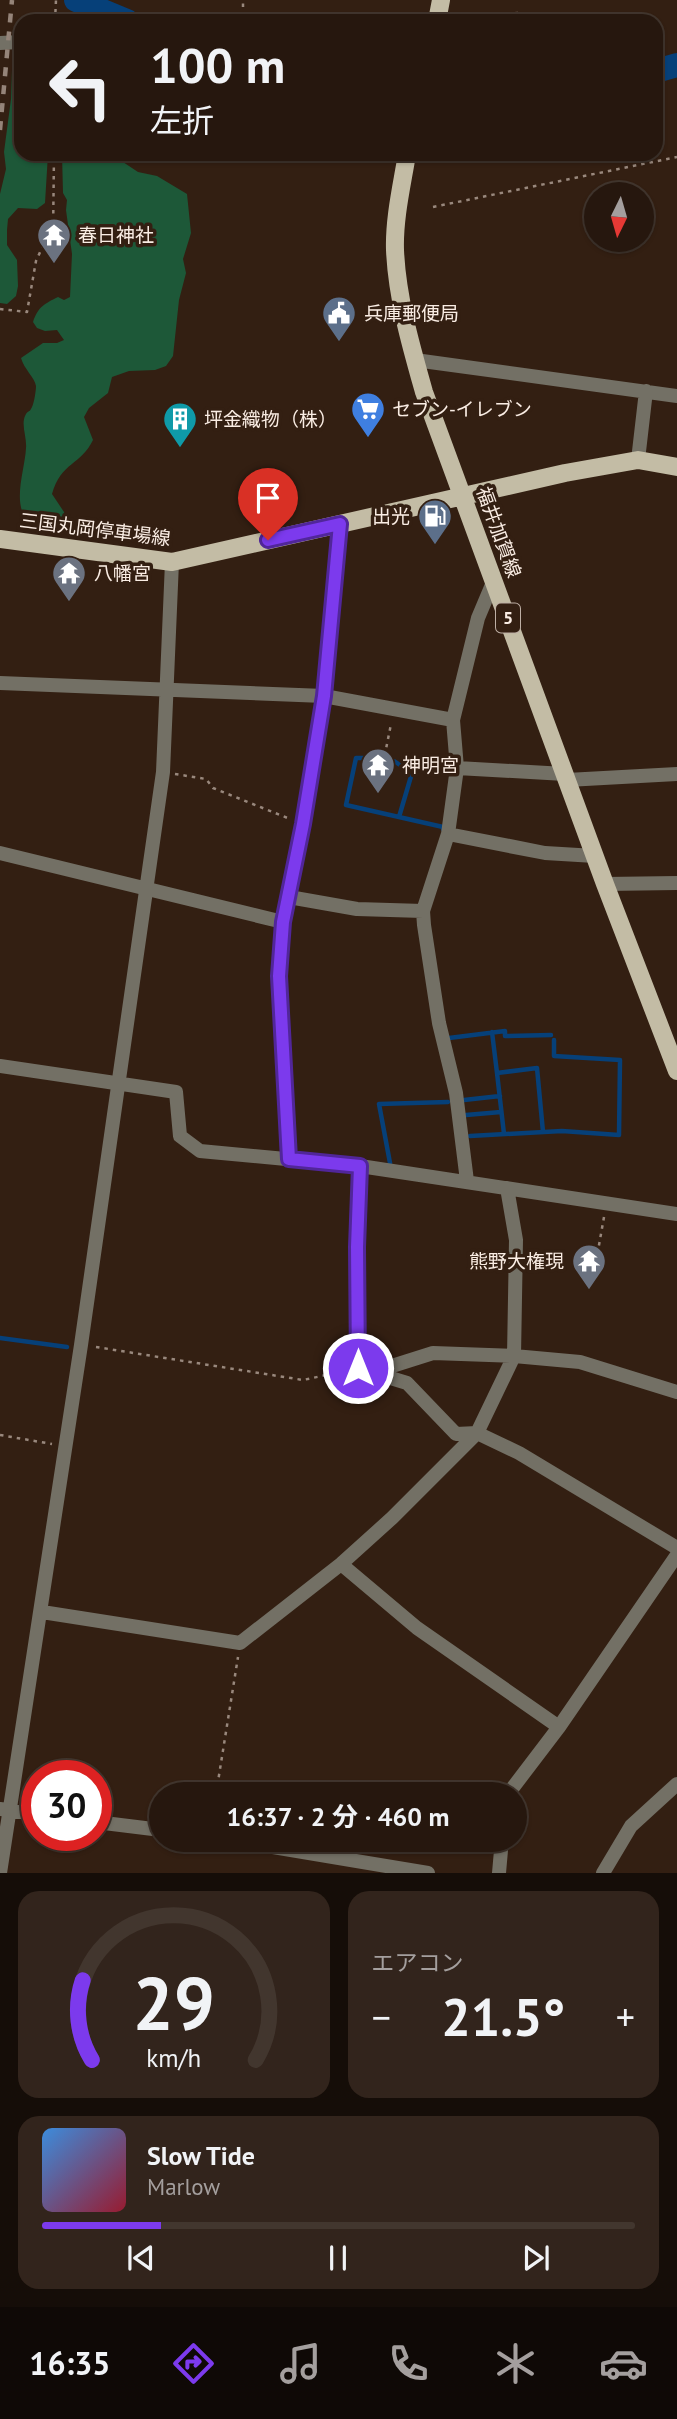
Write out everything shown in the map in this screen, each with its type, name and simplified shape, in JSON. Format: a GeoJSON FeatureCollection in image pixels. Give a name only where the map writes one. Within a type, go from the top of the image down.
{"type":"FeatureCollection","features":[{"type":"Feature","properties":{"kind":"main road","name":"福井加賀線"},"geometry":{"type":"LineString","coordinates":[[406,161],[395,249],[400,295],[424,392],[677,1070]]}},
{"type":"Feature","properties":{"kind":"main road","name":"三国丸岡停車場線"},"geometry":{"type":"LineString","coordinates":[[0,539],[172,562],[463,494],[638,460],[677,467]]}},
{"type":"Feature","properties":{"kind":"street"},"geometry":{"type":"LineString","coordinates":[[415,360],[677,396]]}},
{"type":"Feature","properties":{"kind":"street"},"geometry":{"type":"LineString","coordinates":[[638,460],[646,391]]}},
{"type":"Feature","properties":{"kind":"street"},"geometry":{"type":"LineString","coordinates":[[289,1159],[279,976],[283,922],[303,824],[324,696],[340,524]]}},
{"type":"Feature","properties":{"kind":"street"},"geometry":{"type":"LineString","coordinates":[[0,1873],[5,1810],[41,1612],[163,772],[172,562]]}},
{"type":"Feature","properties":{"kind":"street"},"geometry":{"type":"LineString","coordinates":[[467,1181],[456,1093],[439,1023],[423,911],[449,834],[457,768],[453,720],[478,618],[494,580]]}},
{"type":"Feature","properties":{"kind":"street"},"geometry":{"type":"LineString","coordinates":[[0,683],[324,696],[453,720]]}},
{"type":"Feature","properties":{"kind":"street"},"geometry":{"type":"LineString","coordinates":[[457,768],[566,777],[677,774]]}},
{"type":"Feature","properties":{"kind":"street"},"geometry":{"type":"LineString","coordinates":[[449,834],[545,853],[595,856]]}},
{"type":"Feature","properties":{"kind":"street"},"geometry":{"type":"LineString","coordinates":[[0,853],[283,922]]}},
{"type":"Feature","properties":{"kind":"street"},"geometry":{"type":"LineString","coordinates":[[606,884],[677,883]]}},
{"type":"Feature","properties":{"kind":"street"},"geometry":{"type":"LineString","coordinates":[[289,897],[357,909],[423,911]]}},
{"type":"Feature","properties":{"kind":"street"},"geometry":{"type":"LineString","coordinates":[[0,1066],[176,1091],[180,1136],[200,1151],[360,1166],[677,1214]]}},
{"type":"Feature","properties":{"kind":"street"},"geometry":{"type":"LineString","coordinates":[[360,1166],[357,1247],[365,1370]]}},
{"type":"Feature","properties":{"kind":"street"},"geometry":{"type":"LineString","coordinates":[[41,1612],[240,1643],[341,1564],[392,1518],[477,1433],[514,1356],[516,1240],[507,1188]]}},
{"type":"Feature","properties":{"kind":"street"},"geometry":{"type":"LineString","coordinates":[[365,1370],[433,1353],[514,1356],[580,1362],[677,1392]]}},
{"type":"Feature","properties":{"kind":"street"},"geometry":{"type":"LineString","coordinates":[[365,1370],[407,1383],[456,1434],[477,1433],[519,1452],[677,1548]]}},
{"type":"Feature","properties":{"kind":"street"},"geometry":{"type":"LineString","coordinates":[[517,1782],[559,1727],[677,1555]]}},
{"type":"Feature","properties":{"kind":"street"},"geometry":{"type":"LineString","coordinates":[[341,1564],[417,1628],[559,1727]]}},
{"type":"Feature","properties":{"kind":"street"},"geometry":{"type":"LineString","coordinates":[[603,1873],[631,1826],[677,1784]]}},
{"type":"Feature","properties":{"kind":"street"},"geometry":{"type":"LineString","coordinates":[[112,1824],[149,1829]]}},
{"type":"Feature","properties":{"kind":"street"},"geometry":{"type":"LineString","coordinates":[[302,1852],[428,1873]]}},
{"type":"Feature","properties":{"kind":"street"},"geometry":{"type":"LineString","coordinates":[[499,1873],[501,1852]]}},
{"type":"Feature","properties":{"kind":"path"},"geometry":{"type":"LineString","coordinates":[[243,0],[243,7]]}},
{"type":"Feature","properties":{"kind":"path"},"geometry":{"type":"LineString","coordinates":[[439,12],[521,13]]}},
{"type":"Feature","properties":{"kind":"path"},"geometry":{"type":"LineString","coordinates":[[0,309],[27,312],[36,261],[47,237],[53,238],[54,161]]}},
{"type":"Feature","properties":{"kind":"path"},"geometry":{"type":"LineString","coordinates":[[433,208],[658,161]]}},
{"type":"Feature","properties":{"kind":"path"},"geometry":{"type":"LineString","coordinates":[[378,789],[394,708]]}},
{"type":"Feature","properties":{"kind":"path"},"geometry":{"type":"LineString","coordinates":[[163,772],[206,779],[213,788],[303,824]]}},
{"type":"Feature","properties":{"kind":"path"},"geometry":{"type":"LineString","coordinates":[[593,1279],[607,1203]]}},
{"type":"Feature","properties":{"kind":"path"},"geometry":{"type":"LineString","coordinates":[[81,1345],[303,1380],[365,1370]]}},
{"type":"Feature","properties":{"kind":"path"},"geometry":{"type":"LineString","coordinates":[[0,1435],[65,1447]]}},
{"type":"Feature","properties":{"kind":"path"},"geometry":{"type":"LineString","coordinates":[[218,1782],[240,1643]]}},
{"type":"Feature","properties":{"kind":"green space"},"geometry":{"type":"Polygon","coordinates":[[[14,69],[14,161],[48,161],[45,203],[37,209],[18,208],[8,219],[7,245],[17,260],[18,286],[16,296],[7,304],[0,303],[0,194],[6,169],[4,152],[14,69]]]}},
{"type":"Feature","properties":{"kind":"green space"},"geometry":{"type":"Polygon","coordinates":[[[62,161],[123,161],[138,172],[157,176],[187,194],[191,233],[183,259],[186,273],[179,300],[173,356],[166,366],[155,370],[129,371],[112,377],[108,393],[89,408],[84,417],[93,440],[83,454],[66,469],[52,494],[64,512],[67,523],[46,530],[33,525],[26,518],[20,500],[26,448],[24,420],[33,405],[36,386],[21,358],[43,343],[64,340],[57,330],[45,331],[37,328],[33,322],[39,309],[45,304],[58,297],[64,300],[70,297],[72,254],[67,200],[63,193],[62,161]]]}},
{"type":"Feature","properties":{"kind":"waterway"},"geometry":{"type":"LineString","coordinates":[[76,0],[110,14]]}},
{"type":"Feature","properties":{"kind":"waterway"},"geometry":{"type":"LineString","coordinates":[[663,69],[677,65]]}},
{"type":"Feature","properties":{"kind":"waterway"},"geometry":{"type":"LineString","coordinates":[[376,758],[356,758],[346,805],[443,829]]}},
{"type":"Feature","properties":{"kind":"waterway"},"geometry":{"type":"LineString","coordinates":[[394,761],[412,773],[399,817]]}},
{"type":"Feature","properties":{"kind":"waterway"},"geometry":{"type":"LineString","coordinates":[[449,1038],[505,1031],[505,1036],[551,1035]]}},
{"type":"Feature","properties":{"kind":"waterway"},"geometry":{"type":"LineString","coordinates":[[492,1032],[497,1073]]}},
{"type":"Feature","properties":{"kind":"waterway"},"geometry":{"type":"LineString","coordinates":[[470,1136],[562,1131],[619,1135],[620,1060],[554,1056],[554,1040]]}},
{"type":"Feature","properties":{"kind":"waterway"},"geometry":{"type":"LineString","coordinates":[[504,1134],[497,1073],[537,1068],[543,1132]]}},
{"type":"Feature","properties":{"kind":"waterway"},"geometry":{"type":"LineString","coordinates":[[464,1100],[500,1096]]}},
{"type":"Feature","properties":{"kind":"waterway"},"geometry":{"type":"LineString","coordinates":[[390,1163],[379,1104],[448,1102]]}},
{"type":"Feature","properties":{"kind":"waterway"},"geometry":{"type":"LineString","coordinates":[[466,1115],[501,1112]]}},
{"type":"Feature","properties":{"kind":"waterway"},"geometry":{"type":"LineString","coordinates":[[0,1338],[67,1347]]}},
{"type":"Feature","properties":{"kind":"railway"},"geometry":{"type":"LineString","coordinates":[[0,130],[12,0]]}},
{"type":"Feature","properties":{"kind":"place","name":"春日神社"},"geometry":{"type":"Point","coordinates":[54,265]}},
{"type":"Feature","properties":{"kind":"place","name":"兵庫郵便局"},"geometry":{"type":"Point","coordinates":[339,343]}},
{"type":"Feature","properties":{"kind":"place","name":"セブン-イレブン"},"geometry":{"type":"Point","coordinates":[368,439]}},
{"type":"Feature","properties":{"kind":"place","name":"坪金織物（株）"},"geometry":{"type":"Point","coordinates":[180,449]}},
{"type":"Feature","properties":{"kind":"place","name":"出光"},"geometry":{"type":"Point","coordinates":[435,546]}},
{"type":"Feature","properties":{"kind":"place","name":"八幡宮"},"geometry":{"type":"Point","coordinates":[69,603]}},
{"type":"Feature","properties":{"kind":"place","name":"神明宮"},"geometry":{"type":"Point","coordinates":[378,795]}},
{"type":"Feature","properties":{"kind":"place","name":"熊野大権現"},"geometry":{"type":"Point","coordinates":[589,1291]}},
{"type":"Feature","properties":{"kind":"route"},"geometry":{"type":"LineString","coordinates":[[268,540],[340,524],[324,696],[303,824],[283,922],[279,976],[289,1159],[360,1166],[357,1247],[358,1368]]}}]}
